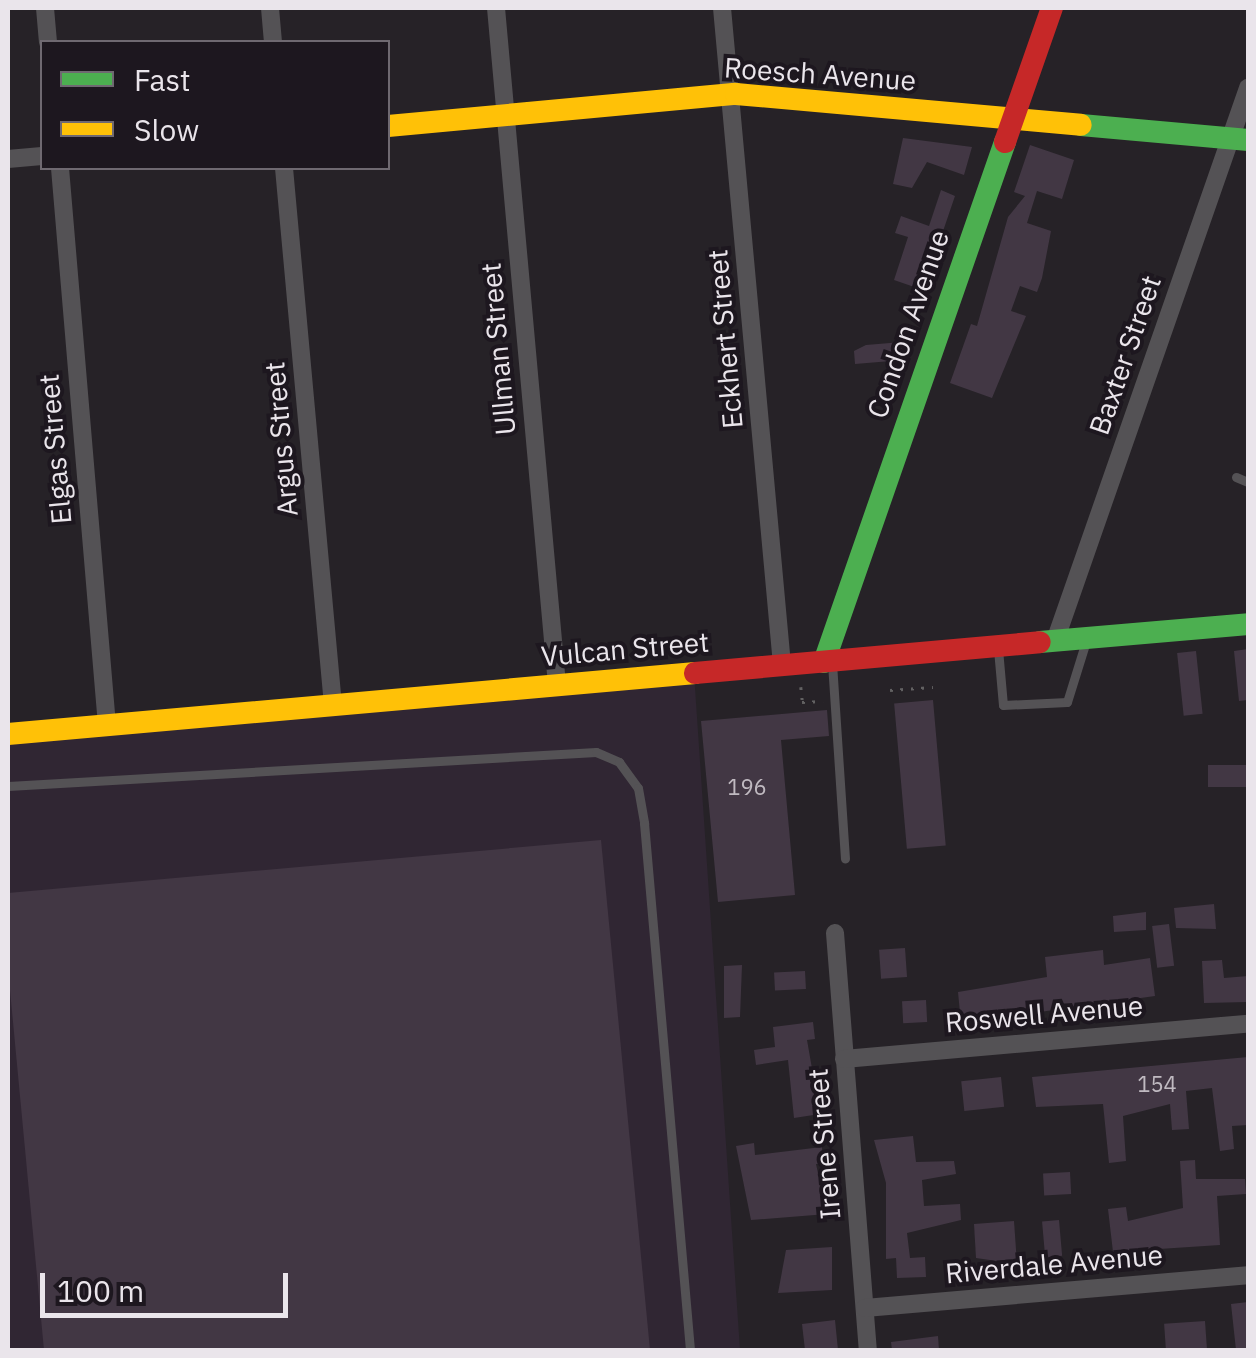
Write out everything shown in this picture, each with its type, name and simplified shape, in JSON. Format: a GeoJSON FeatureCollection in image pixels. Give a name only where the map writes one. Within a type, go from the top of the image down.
{"type":"FeatureCollection","features":[{"type":"Feature","properties":{"kind":"street"},"geometry":{"type":"LineString","coordinates":[[45,8],[48,40]]}},
{"type":"Feature","properties":{"kind":"street"},"geometry":{"type":"LineString","coordinates":[[270,8],[273,40]]}},
{"type":"Feature","properties":{"kind":"street","name":"Ullman Street"},"geometry":{"type":"LineString","coordinates":[[496,8],[557,685]]}},
{"type":"Feature","properties":{"kind":"street","name":"Eckhert Street"},"geometry":{"type":"LineString","coordinates":[[722,8],[782,665]]}},
{"type":"Feature","properties":{"kind":"street","name":"Condon Avenue"},"geometry":{"type":"LineString","coordinates":[[828,661],[1052,8]]}},
{"type":"Feature","properties":{"kind":"street","name":"Baxter Street"},"geometry":{"type":"LineString","coordinates":[[1055,641],[1239,140],[1248,88]]}},
{"type":"Feature","properties":{"kind":"street","name":"Roesch Avenue"},"geometry":{"type":"LineString","coordinates":[[390,126],[730,94],[1239,140]]}},
{"type":"Feature","properties":{"kind":"street"},"geometry":{"type":"LineString","coordinates":[[8,159],[40,156]]}},
{"type":"Feature","properties":{"kind":"street","name":"Elgas Street"},"geometry":{"type":"LineString","coordinates":[[60,170],[107,725]]}},
{"type":"Feature","properties":{"kind":"street","name":"Argus Street"},"geometry":{"type":"LineString","coordinates":[[284,170],[333,705]]}},
{"type":"Feature","properties":{"kind":"street","name":"Vulcan Street"},"geometry":{"type":"LineString","coordinates":[[8,734],[1248,624]]}},
{"type":"Feature","properties":{"kind":"street","name":"Irene Street"},"geometry":{"type":"LineString","coordinates":[[834,933],[868,1350]]}},
{"type":"Feature","properties":{"kind":"street","name":"Roswell Avenue"},"geometry":{"type":"LineString","coordinates":[[844,1060],[1248,1024]]}},
{"type":"Feature","properties":{"kind":"street","name":"Riverdale Avenue"},"geometry":{"type":"LineString","coordinates":[[864,1308],[1248,1275]]}},
{"type":"Feature","properties":{"kind":"lane"},"geometry":{"type":"LineString","coordinates":[[1236,478],[1248,482]]}},
{"type":"Feature","properties":{"kind":"lane"},"geometry":{"type":"LineString","coordinates":[[998,646],[1003,706],[1067,702],[1087,638]]}},
{"type":"Feature","properties":{"kind":"lane"},"geometry":{"type":"LineString","coordinates":[[828,661],[845,859]]}},
{"type":"Feature","properties":{"kind":"lane"},"geometry":{"type":"LineString","coordinates":[[8,786],[596,752],[619,762],[638,788],[644,823],[690,1350]]}},
{"type":"Feature","properties":{"kind":"path"},"geometry":{"type":"LineString","coordinates":[[910,669],[912,690]]}},
{"type":"Feature","properties":{"kind":"path"},"geometry":{"type":"LineString","coordinates":[[800,680],[803,704],[828,700]]}},
{"type":"Feature","properties":{"kind":"path"},"geometry":{"type":"LineString","coordinates":[[890,690],[933,687]]}},
{"type":"Feature","properties":{"kind":"shaded area"},"geometry":{"type":"Polygon","coordinates":[[[694,673],[740,1350],[8,1350],[8,735],[694,673]]]}},
{"type":"Feature","properties":{"kind":"building"},"geometry":{"type":"Polygon","coordinates":[[[903,138],[972,147],[964,175],[927,162],[912,188],[893,184],[903,138]]]}},
{"type":"Feature","properties":{"kind":"building"},"geometry":{"type":"Polygon","coordinates":[[[1030,145],[1074,160],[1062,199],[1037,191],[1027,223],[1051,231],[1042,278],[1037,292],[1020,286],[1011,311],[1026,316],[992,398],[950,383],[971,324],[977,326],[1008,217],[1025,196],[1014,192],[1030,145]]]}},
{"type":"Feature","properties":{"kind":"building"},"geometry":{"type":"Polygon","coordinates":[[[941,190],[955,196],[923,290],[894,280],[908,237],[895,233],[901,216],[929,226],[941,190]]]}},
{"type":"Feature","properties":{"kind":"building"},"geometry":{"type":"Polygon","coordinates":[[[902,342],[903,360],[855,364],[854,351],[866,345],[902,342]]]}},
{"type":"Feature","properties":{"kind":"building"},"geometry":{"type":"Polygon","coordinates":[[[1248,649],[1248,700],[1239,701],[1234,651],[1248,649]]]}},
{"type":"Feature","properties":{"kind":"building"},"geometry":{"type":"Polygon","coordinates":[[[1196,651],[1203,714],[1184,716],[1177,653],[1196,651]]]}},
{"type":"Feature","properties":{"kind":"building"},"geometry":{"type":"Polygon","coordinates":[[[933,700],[946,845],[907,849],[894,703],[933,700]]]}},
{"type":"Feature","properties":{"kind":"building"},"geometry":{"type":"Polygon","coordinates":[[[827,710],[829,736],[781,740],[795,895],[718,902],[701,721],[827,710]]]}},
{"type":"Feature","properties":{"kind":"building"},"geometry":{"type":"Polygon","coordinates":[[[1208,765],[1248,765],[1248,787],[1208,787],[1208,765]]]}},
{"type":"Feature","properties":{"kind":"building"},"geometry":{"type":"Polygon","coordinates":[[[601,840],[650,1350],[44,1350],[8,969],[8,893],[601,840]]]}},
{"type":"Feature","properties":{"kind":"building"},"geometry":{"type":"Polygon","coordinates":[[[1214,904],[1216,929],[1176,928],[1174,908],[1214,904]]]}},
{"type":"Feature","properties":{"kind":"building"},"geometry":{"type":"Polygon","coordinates":[[[1146,912],[1146,930],[1114,932],[1113,916],[1146,912]]]}},
{"type":"Feature","properties":{"kind":"building"},"geometry":{"type":"Polygon","coordinates":[[[1169,924],[1174,966],[1157,968],[1152,926],[1169,924]]]}},
{"type":"Feature","properties":{"kind":"building"},"geometry":{"type":"Polygon","coordinates":[[[905,948],[907,977],[881,979],[879,950],[905,948]]]}},
{"type":"Feature","properties":{"kind":"building"},"geometry":{"type":"Polygon","coordinates":[[[1103,950],[1104,965],[1150,958],[1155,996],[961,1023],[958,992],[1047,977],[1045,957],[1103,950]]]}},
{"type":"Feature","properties":{"kind":"building"},"geometry":{"type":"Polygon","coordinates":[[[1222,960],[1224,978],[1248,976],[1248,1002],[1204,1003],[1202,961],[1222,960]]]}},
{"type":"Feature","properties":{"kind":"building"},"geometry":{"type":"Polygon","coordinates":[[[742,965],[740,1017],[724,1018],[724,966],[742,965]]]}},
{"type":"Feature","properties":{"kind":"building"},"geometry":{"type":"Polygon","coordinates":[[[805,971],[806,989],[775,991],[774,973],[805,971]]]}},
{"type":"Feature","properties":{"kind":"building"},"geometry":{"type":"Polygon","coordinates":[[[926,1000],[927,1022],[903,1023],[902,1001],[926,1000]]]}},
{"type":"Feature","properties":{"kind":"building"},"geometry":{"type":"Polygon","coordinates":[[[813,1022],[815,1039],[807,1040],[820,1114],[794,1118],[788,1060],[756,1065],[754,1050],[775,1047],[773,1027],[813,1022]]]}},
{"type":"Feature","properties":{"kind":"building"},"geometry":{"type":"Polygon","coordinates":[[[1248,1057],[1248,1125],[1232,1126],[1234,1149],[1220,1151],[1212,1088],[1186,1091],[1189,1129],[1172,1130],[1170,1104],[1123,1116],[1126,1161],[1109,1163],[1103,1104],[1036,1107],[1032,1077],[1248,1057]]]}},
{"type":"Feature","properties":{"kind":"building"},"geometry":{"type":"Polygon","coordinates":[[[1001,1077],[1004,1107],[964,1111],[961,1081],[1001,1077]]]}},
{"type":"Feature","properties":{"kind":"building"},"geometry":{"type":"Polygon","coordinates":[[[913,1136],[916,1162],[954,1161],[956,1174],[922,1180],[924,1206],[960,1204],[961,1220],[907,1233],[910,1258],[925,1257],[926,1277],[897,1278],[896,1258],[886,1259],[886,1183],[874,1140],[913,1136]]]}},
{"type":"Feature","properties":{"kind":"building"},"geometry":{"type":"Polygon","coordinates":[[[754,1143],[755,1155],[822,1147],[823,1164],[816,1164],[827,1214],[751,1220],[736,1146],[754,1143]]]}},
{"type":"Feature","properties":{"kind":"building"},"geometry":{"type":"Polygon","coordinates":[[[1195,1160],[1196,1179],[1245,1179],[1246,1194],[1217,1196],[1220,1245],[1113,1252],[1108,1209],[1126,1207],[1128,1221],[1183,1208],[1180,1161],[1195,1160]]]}},
{"type":"Feature","properties":{"kind":"building"},"geometry":{"type":"Polygon","coordinates":[[[1070,1172],[1071,1194],[1044,1195],[1043,1173],[1070,1172]]]}},
{"type":"Feature","properties":{"kind":"building"},"geometry":{"type":"Polygon","coordinates":[[[1059,1220],[1062,1256],[1045,1257],[1042,1221],[1059,1220]]]}},
{"type":"Feature","properties":{"kind":"building"},"geometry":{"type":"Polygon","coordinates":[[[1014,1221],[1017,1264],[976,1258],[974,1224],[1014,1221]]]}},
{"type":"Feature","properties":{"kind":"building"},"geometry":{"type":"Polygon","coordinates":[[[832,1247],[832,1290],[778,1293],[786,1250],[832,1247]]]}},
{"type":"Feature","properties":{"kind":"building"},"geometry":{"type":"Polygon","coordinates":[[[1248,1302],[1248,1350],[1236,1350],[1231,1304],[1248,1302]]]}},
{"type":"Feature","properties":{"kind":"building"},"geometry":{"type":"Polygon","coordinates":[[[835,1320],[838,1350],[805,1350],[802,1324],[835,1320]]]}},
{"type":"Feature","properties":{"kind":"building"},"geometry":{"type":"Polygon","coordinates":[[[1205,1321],[1207,1350],[1166,1350],[1164,1324],[1205,1321]]]}},
{"type":"Feature","properties":{"kind":"building"},"geometry":{"type":"Polygon","coordinates":[[[938,1336],[939,1350],[892,1350],[891,1342],[938,1336]]]}},
{"type":"Feature","properties":{"kind":"traffic: fast"},"geometry":{"type":"LineString","coordinates":[[1081,125],[1248,140]]}},
{"type":"Feature","properties":{"kind":"traffic: fast"},"geometry":{"type":"LineString","coordinates":[[824,662],[1005,142]]}},
{"type":"Feature","properties":{"kind":"traffic: fast"},"geometry":{"type":"LineString","coordinates":[[1040,642],[1248,624]]}},
{"type":"Feature","properties":{"kind":"traffic: slow"},"geometry":{"type":"LineString","coordinates":[[390,126],[736,94],[1081,125]]}},
{"type":"Feature","properties":{"kind":"traffic: slow"},"geometry":{"type":"LineString","coordinates":[[8,734],[695,673]]}},
{"type":"Feature","properties":{"kind":"traffic: jam"},"geometry":{"type":"LineString","coordinates":[[1005,142],[1052,8]]}},
{"type":"Feature","properties":{"kind":"traffic: jam"},"geometry":{"type":"LineString","coordinates":[[695,673],[1040,642]]}}]}
